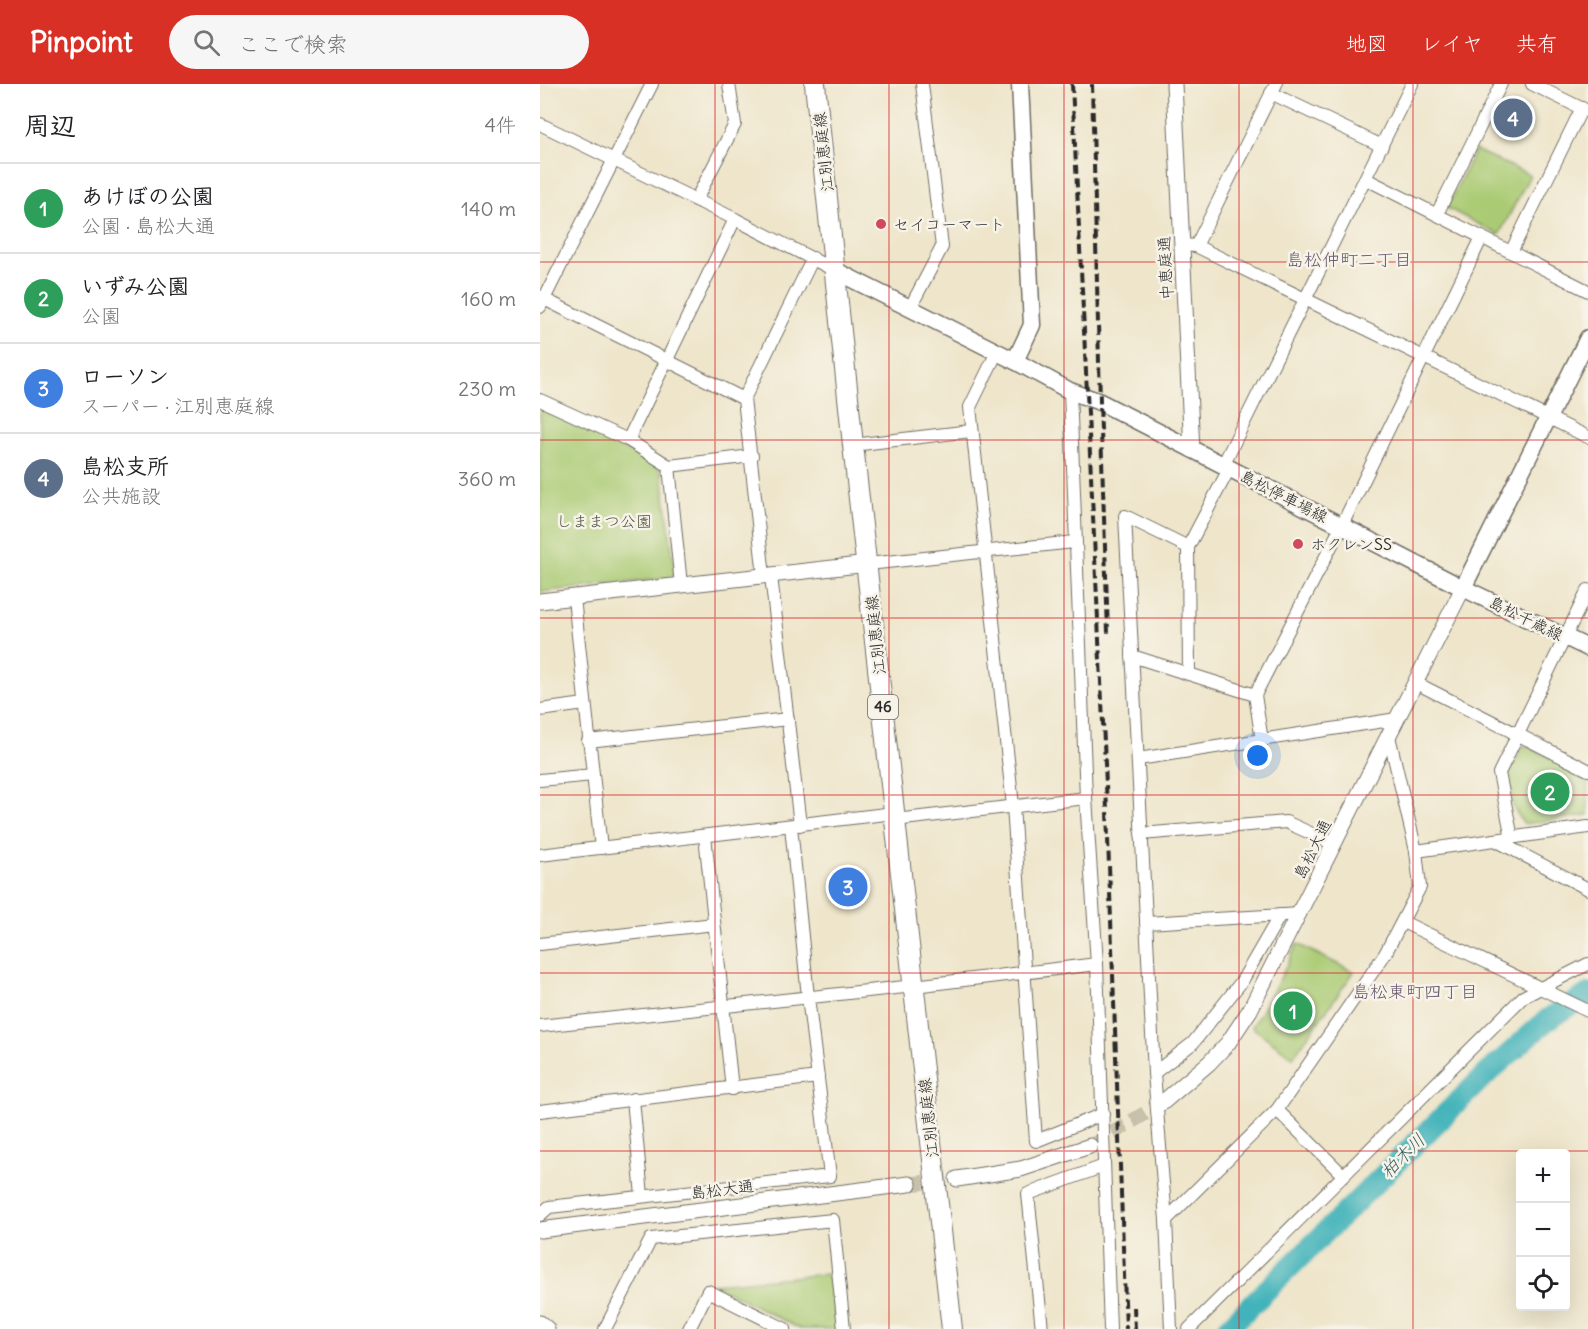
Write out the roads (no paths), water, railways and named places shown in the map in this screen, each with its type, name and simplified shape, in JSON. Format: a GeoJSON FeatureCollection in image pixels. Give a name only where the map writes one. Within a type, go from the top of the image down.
{"type":"FeatureCollection","features":[{"type":"Feature","properties":{"kind":"main road","name":"江別恵庭線"},"geometry":{"type":"LineString","coordinates":[[815,84],[952,1329]]}},
{"type":"Feature","properties":{"kind":"main road"},"geometry":{"type":"LineString","coordinates":[[1015,361],[1032,325],[1020,84]]}},
{"type":"Feature","properties":{"kind":"main road","name":"島松停車場線"},"geometry":{"type":"LineString","coordinates":[[836,271],[1070,391],[1100,402],[1463,588]]}},
{"type":"Feature","properties":{"kind":"main road"},"geometry":{"type":"LineString","coordinates":[[1463,588],[1588,338]]}},
{"type":"Feature","properties":{"kind":"main road","name":"島松千歳線"},"geometry":{"type":"LineString","coordinates":[[1463,588],[1588,648]]}},
{"type":"Feature","properties":{"kind":"street"},"geometry":{"type":"LineString","coordinates":[[652,84],[541,301],[744,399]]}},
{"type":"Feature","properties":{"kind":"street"},"geometry":{"type":"LineString","coordinates":[[696,200],[735,123],[729,84]]}},
{"type":"Feature","properties":{"kind":"street"},"geometry":{"type":"LineString","coordinates":[[910,308],[942,247],[922,84]]}},
{"type":"Feature","properties":{"kind":"street","name":"中恵庭通"},"geometry":{"type":"LineString","coordinates":[[1174,84],[1189,245],[1192,450]]}},
{"type":"Feature","properties":{"kind":"street"},"geometry":{"type":"LineString","coordinates":[[1189,675],[1188,547],[1412,84]]}},
{"type":"Feature","properties":{"kind":"street"},"geometry":{"type":"LineString","coordinates":[[1437,214],[1501,84]]}},
{"type":"Feature","properties":{"kind":"street"},"geometry":{"type":"LineString","coordinates":[[1511,252],[1585,110],[1551,88],[1532,84]]}},
{"type":"Feature","properties":{"kind":"street"},"geometry":{"type":"LineString","coordinates":[[1382,146],[1274,89],[1189,245],[1588,437]]}},
{"type":"Feature","properties":{"kind":"street"},"geometry":{"type":"LineString","coordinates":[[540,124],[615,159],[836,271]]}},
{"type":"Feature","properties":{"kind":"street"},"geometry":{"type":"LineString","coordinates":[[1366,179],[1588,291]]}},
{"type":"Feature","properties":{"kind":"street"},"geometry":{"type":"LineString","coordinates":[[628,441],[735,219]]}},
{"type":"Feature","properties":{"kind":"street"},"geometry":{"type":"LineString","coordinates":[[1262,741],[1255,696],[1342,525],[1482,237]]}},
{"type":"Feature","properties":{"kind":"street"},"geometry":{"type":"LineString","coordinates":[[540,1215],[549,1207],[830,1176],[808,997],[788,719],[744,399],[813,258]]}},
{"type":"Feature","properties":{"kind":"street"},"geometry":{"type":"LineString","coordinates":[[996,352],[970,407],[971,431],[1013,806],[1036,1141],[1104,1114]]}},
{"type":"Feature","properties":{"kind":"street"},"geometry":{"type":"LineString","coordinates":[[1070,391],[1074,542],[1086,798],[1104,1114],[1110,1329]]}},
{"type":"Feature","properties":{"kind":"street"},"geometry":{"type":"LineString","coordinates":[[540,400],[628,441],[669,466],[752,456]]}},
{"type":"Feature","properties":{"kind":"street"},"geometry":{"type":"LineString","coordinates":[[853,445],[971,431]]}},
{"type":"Feature","properties":{"kind":"street"},"geometry":{"type":"LineString","coordinates":[[669,466],[681,585]]}},
{"type":"Feature","properties":{"kind":"street"},"geometry":{"type":"LineString","coordinates":[[1171,1329],[1166,1220],[1154,1072],[1125,516],[1188,547]]}},
{"type":"Feature","properties":{"kind":"street"},"geometry":{"type":"LineString","coordinates":[[540,601],[1074,542]]}},
{"type":"Feature","properties":{"kind":"street","name":"島松大通"},"geometry":{"type":"LineString","coordinates":[[1162,1103],[1209,1063],[1228,1043],[1250,1010],[1463,588]]}},
{"type":"Feature","properties":{"kind":"street"},"geometry":{"type":"LineString","coordinates":[[1512,838],[1499,773],[1588,590]]}},
{"type":"Feature","properties":{"kind":"street"},"geometry":{"type":"LineString","coordinates":[[574,598],[601,848]]}},
{"type":"Feature","properties":{"kind":"street"},"geometry":{"type":"LineString","coordinates":[[1132,656],[1255,696]]}},
{"type":"Feature","properties":{"kind":"street"},"geometry":{"type":"LineString","coordinates":[[1416,683],[1588,770]]}},
{"type":"Feature","properties":{"kind":"street"},"geometry":{"type":"LineString","coordinates":[[540,710],[585,704]]}},
{"type":"Feature","properties":{"kind":"street"},"geometry":{"type":"LineString","coordinates":[[588,741],[788,719]]}},
{"type":"Feature","properties":{"kind":"street"},"geometry":{"type":"LineString","coordinates":[[1138,759],[1397,719]]}},
{"type":"Feature","properties":{"kind":"street"},"geometry":{"type":"LineString","coordinates":[[1166,1220],[1277,1110],[1385,954],[1420,887],[1416,851],[1389,736]]}},
{"type":"Feature","properties":{"kind":"street"},"geometry":{"type":"LineString","coordinates":[[540,780],[593,775]]}},
{"type":"Feature","properties":{"kind":"street"},"geometry":{"type":"LineString","coordinates":[[540,855],[796,826],[1086,798]]}},
{"type":"Feature","properties":{"kind":"street"},"geometry":{"type":"LineString","coordinates":[[1141,834],[1286,822],[1334,844]]}},
{"type":"Feature","properties":{"kind":"street"},"geometry":{"type":"LineString","coordinates":[[1416,851],[1588,826]]}},
{"type":"Feature","properties":{"kind":"street"},"geometry":{"type":"LineString","coordinates":[[705,836],[732,1089]]}},
{"type":"Feature","properties":{"kind":"street"},"geometry":{"type":"LineString","coordinates":[[1495,840],[1588,890]]}},
{"type":"Feature","properties":{"kind":"street"},"geometry":{"type":"LineString","coordinates":[[1146,923],[1300,914]]}},
{"type":"Feature","properties":{"kind":"street"},"geometry":{"type":"LineString","coordinates":[[1154,1072],[1193,1043],[1242,981],[1280,915]]}},
{"type":"Feature","properties":{"kind":"street"},"geometry":{"type":"LineString","coordinates":[[1403,922],[1588,1011]]}},
{"type":"Feature","properties":{"kind":"street"},"geometry":{"type":"LineString","coordinates":[[540,944],[714,924]]}},
{"type":"Feature","properties":{"kind":"street"},"geometry":{"type":"LineString","coordinates":[[540,1026],[1097,964]]}},
{"type":"Feature","properties":{"kind":"street"},"geometry":{"type":"LineString","coordinates":[[1189,1329],[1523,997],[1588,964]]}},
{"type":"Feature","properties":{"kind":"street"},"geometry":{"type":"LineString","coordinates":[[540,1111],[818,1077]]}},
{"type":"Feature","properties":{"kind":"street"},"geometry":{"type":"LineString","coordinates":[[633,1100],[642,1196]]}},
{"type":"Feature","properties":{"kind":"street"},"geometry":{"type":"LineString","coordinates":[[1277,1110],[1344,1176]]}},
{"type":"Feature","properties":{"kind":"street"},"geometry":{"type":"LineString","coordinates":[[957,1179],[1021,1169],[1090,1146]]}},
{"type":"Feature","properties":{"kind":"street"},"geometry":{"type":"LineString","coordinates":[[1042,1329],[1028,1194],[1104,1166]]}},
{"type":"Feature","properties":{"kind":"street","name":"島松大通"},"geometry":{"type":"LineString","coordinates":[[540,1230],[909,1185]]}},
{"type":"Feature","properties":{"kind":"street"},"geometry":{"type":"LineString","coordinates":[[605,1329],[651,1239],[833,1220],[844,1329]]}},
{"type":"Feature","properties":{"kind":"street"},"geometry":{"type":"LineString","coordinates":[[689,1329],[708,1291],[785,1329]]}},
{"type":"Feature","properties":{"kind":"street"},"geometry":{"type":"LineString","coordinates":[[540,1323],[547,1329]]}},
{"type":"Feature","properties":{"kind":"waterway","name":"柏木川"},"geometry":{"type":"LineString","coordinates":[[1227,1329],[1479,1081],[1548,1019],[1588,994]]}},
{"type":"Feature","properties":{"kind":"tunnel"},"geometry":{"type":"LineString","coordinates":[[1093,1145],[1162,1103]]}},
{"type":"Feature","properties":{"kind":"tunnel"},"geometry":{"type":"LineString","coordinates":[[909,1184],[957,1179]]}},
{"type":"Feature","properties":{"kind":"railway"},"geometry":{"type":"LineString","coordinates":[[1072,84],[1106,784],[1126,1329]]}},
{"type":"Feature","properties":{"kind":"railway"},"geometry":{"type":"LineString","coordinates":[[1092,84],[1108,633]]}},
{"type":"Feature","properties":{"kind":"railway"},"geometry":{"type":"LineString","coordinates":[[1134,1307],[1135,1329]]}},
{"type":"Feature","properties":{"kind":"place","name":"島松支所"},"geometry":{"type":"Point","coordinates":[1513,118]}},
{"type":"Feature","properties":{"kind":"place","name":"セイコーマート"},"geometry":{"type":"Point","coordinates":[881,224]}},
{"type":"Feature","properties":{"kind":"place","name":"ホクレンSS"},"geometry":{"type":"Point","coordinates":[1298,544]}},
{"type":"Feature","properties":{"kind":"place","name":"いずみ公園"},"geometry":{"type":"Point","coordinates":[1550,792]}},
{"type":"Feature","properties":{"kind":"place","name":"ローソン"},"geometry":{"type":"Point","coordinates":[848,887]}},
{"type":"Feature","properties":{"kind":"place","name":"あけぼの公園"},"geometry":{"type":"Point","coordinates":[1293,1011]}},
{"type":"Feature","properties":{"kind":"district","name":"島松仲町二丁目"},"geometry":{"type":"Point","coordinates":[1349,260]}},
{"type":"Feature","properties":{"kind":"district","name":"島松東町四丁目"},"geometry":{"type":"Point","coordinates":[1415,992]}},
{"type":"Feature","properties":{"kind":"park label","name":"しままつ公園"},"geometry":{"type":"Point","coordinates":[604,521]}}]}
